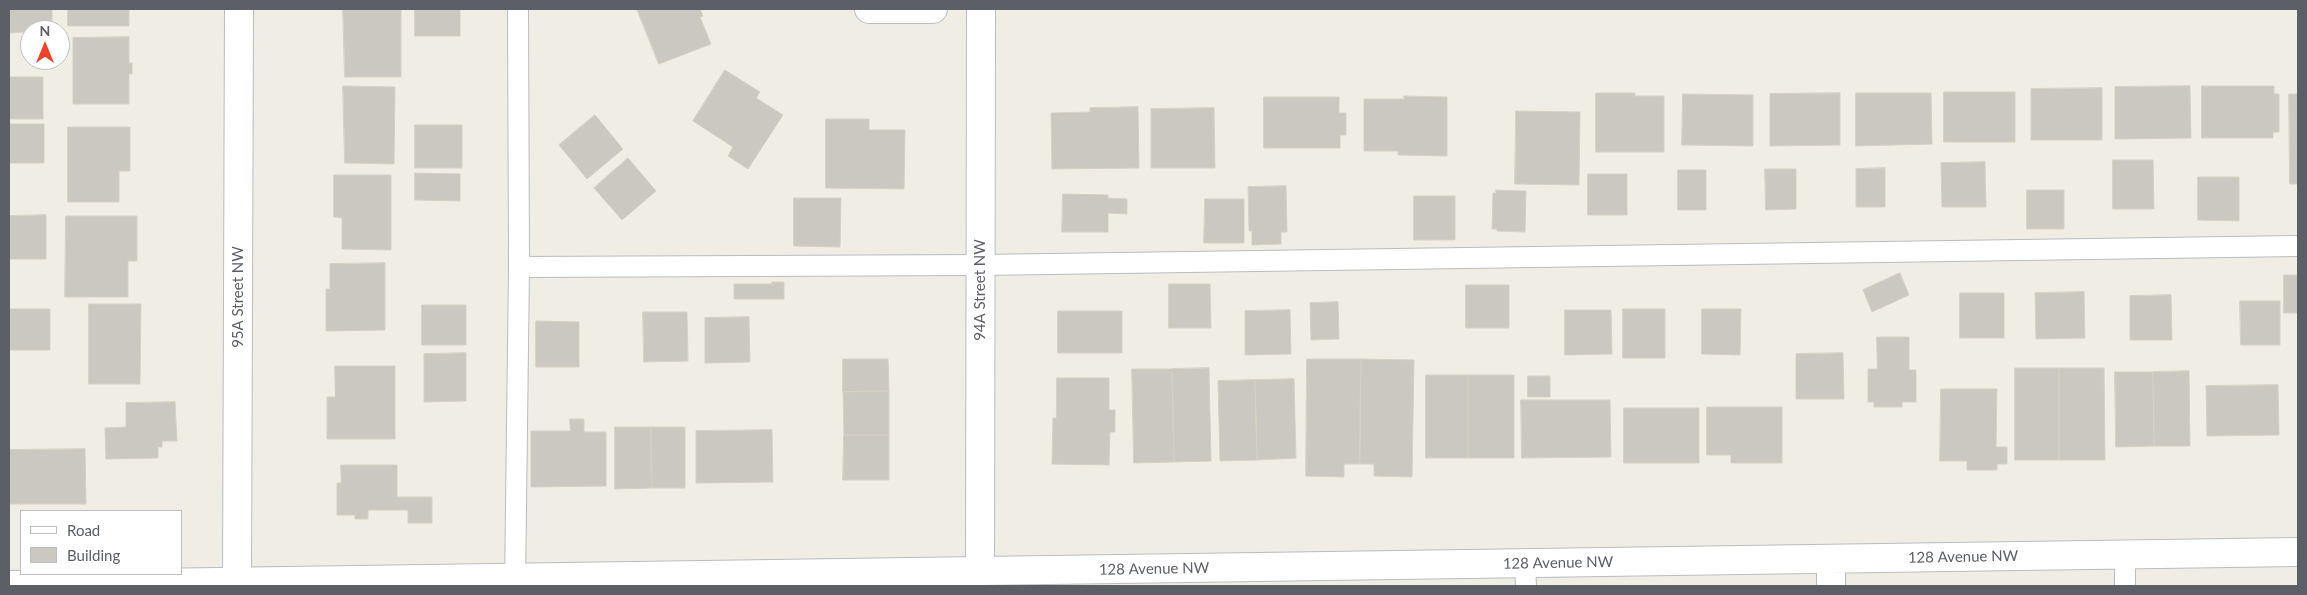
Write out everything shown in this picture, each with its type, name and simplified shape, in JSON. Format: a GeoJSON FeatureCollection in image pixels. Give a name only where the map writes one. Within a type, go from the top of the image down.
{"type":"FeatureCollection","features":[{"type":"Feature","properties":{"kind":"street","name":"95A Street NW"},"geometry":{"type":"LineString","coordinates":[[237,584],[239,9]]}},
{"type":"Feature","properties":{"kind":"street"},"geometry":{"type":"LineString","coordinates":[[869,9],[932,9]]}},
{"type":"Feature","properties":{"kind":"street","name":"94A Street NW"},"geometry":{"type":"LineString","coordinates":[[980,9],[980,571]]}},
{"type":"Feature","properties":{"kind":"street","name":"128 Avenue NW"},"geometry":{"type":"LineString","coordinates":[[9,585],[764,580],[980,571],[1019,578],[1526,575],[1831,559],[2298,552]]}},
{"type":"Feature","properties":{"kind":"street"},"geometry":{"type":"LineString","coordinates":[[1831,559],[1831,586]]}},
{"type":"Feature","properties":{"kind":"lane"},"geometry":{"type":"LineString","coordinates":[[515,582],[519,267],[518,9]]}},
{"type":"Feature","properties":{"kind":"lane"},"geometry":{"type":"LineString","coordinates":[[519,267],[980,265],[2298,246]]}},
{"type":"Feature","properties":{"kind":"lane"},"geometry":{"type":"LineString","coordinates":[[2125,555],[2125,586]]}},
{"type":"Feature","properties":{"kind":"building"},"geometry":{"type":"Polygon","coordinates":[[[9,9],[52,9],[52,20],[20,20],[20,32],[9,33],[9,9]]]}},
{"type":"Feature","properties":{"kind":"building"},"geometry":{"type":"Polygon","coordinates":[[[68,9],[129,9],[129,26],[70,26],[70,20],[68,20],[68,9]]]}},
{"type":"Feature","properties":{"kind":"building"},"geometry":{"type":"Polygon","coordinates":[[[343,9],[401,9],[401,77],[345,77],[343,9]]]}},
{"type":"Feature","properties":{"kind":"building"},"geometry":{"type":"Polygon","coordinates":[[[415,9],[460,9],[460,36],[415,36],[415,9]]]}},
{"type":"Feature","properties":{"kind":"building"},"geometry":{"type":"Polygon","coordinates":[[[637,9],[700,9],[703,16],[700,17],[711,44],[659,64],[637,9]]]}},
{"type":"Feature","properties":{"kind":"building"},"geometry":{"type":"Polygon","coordinates":[[[129,37],[129,63],[132,63],[132,74],[129,74],[129,104],[73,104],[73,38],[129,37]]]}},
{"type":"Feature","properties":{"kind":"building"},"geometry":{"type":"Polygon","coordinates":[[[725,70],[760,92],[756,98],[783,115],[748,169],[728,156],[733,147],[693,121],[725,70]]]}},
{"type":"Feature","properties":{"kind":"building"},"geometry":{"type":"Polygon","coordinates":[[[9,77],[43,77],[43,119],[9,119],[9,77]]]}},
{"type":"Feature","properties":{"kind":"building"},"geometry":{"type":"Polygon","coordinates":[[[343,86],[395,87],[394,164],[345,163],[343,86]]]}},
{"type":"Feature","properties":{"kind":"building"},"geometry":{"type":"Polygon","coordinates":[[[2190,86],[2191,138],[2115,139],[2115,87],[2190,86]]]}},
{"type":"Feature","properties":{"kind":"building"},"geometry":{"type":"Polygon","coordinates":[[[2202,86],[2274,86],[2274,94],[2279,94],[2279,132],[2273,132],[2273,138],[2202,138],[2202,86]]]}},
{"type":"Feature","properties":{"kind":"building"},"geometry":{"type":"Polygon","coordinates":[[[2102,88],[2102,140],[2031,140],[2031,89],[2102,88]]]}},
{"type":"Feature","properties":{"kind":"building"},"geometry":{"type":"Polygon","coordinates":[[[1944,92],[2015,92],[2015,142],[1944,142],[1944,92]]]}},
{"type":"Feature","properties":{"kind":"building"},"geometry":{"type":"Polygon","coordinates":[[[1596,93],[1635,93],[1635,96],[1664,96],[1664,152],[1596,152],[1596,93]]]}},
{"type":"Feature","properties":{"kind":"building"},"geometry":{"type":"Polygon","coordinates":[[[1840,93],[1840,145],[1770,146],[1770,94],[1840,93]]]}},
{"type":"Feature","properties":{"kind":"building"},"geometry":{"type":"Polygon","coordinates":[[[1856,93],[1931,93],[1932,144],[1856,146],[1856,93]]]}},
{"type":"Feature","properties":{"kind":"building"},"geometry":{"type":"Polygon","coordinates":[[[1683,94],[1753,95],[1753,146],[1682,145],[1683,94]]]}},
{"type":"Feature","properties":{"kind":"building"},"geometry":{"type":"Polygon","coordinates":[[[2289,94],[2298,94],[2298,184],[2290,184],[2289,94]]]}},
{"type":"Feature","properties":{"kind":"building"},"geometry":{"type":"Polygon","coordinates":[[[1404,96],[1447,97],[1447,156],[1398,155],[1398,151],[1364,151],[1364,99],[1404,99],[1404,96]]]}},
{"type":"Feature","properties":{"kind":"building"},"geometry":{"type":"Polygon","coordinates":[[[1264,97],[1339,97],[1339,113],[1346,113],[1346,135],[1340,135],[1340,148],[1264,148],[1264,97]]]}},
{"type":"Feature","properties":{"kind":"building"},"geometry":{"type":"Polygon","coordinates":[[[1138,107],[1139,168],[1052,169],[1051,113],[1090,112],[1090,108],[1138,107]]]}},
{"type":"Feature","properties":{"kind":"building"},"geometry":{"type":"Polygon","coordinates":[[[1214,108],[1215,168],[1151,168],[1151,109],[1214,108]]]}},
{"type":"Feature","properties":{"kind":"building"},"geometry":{"type":"Polygon","coordinates":[[[1516,111],[1580,112],[1579,185],[1515,184],[1516,111]]]}},
{"type":"Feature","properties":{"kind":"building"},"geometry":{"type":"Polygon","coordinates":[[[595,115],[623,149],[587,179],[559,145],[595,115]]]}},
{"type":"Feature","properties":{"kind":"building"},"geometry":{"type":"Polygon","coordinates":[[[826,119],[869,119],[869,130],[905,130],[904,189],[826,188],[826,119]]]}},
{"type":"Feature","properties":{"kind":"building"},"geometry":{"type":"Polygon","coordinates":[[[9,124],[44,124],[44,163],[9,163],[9,124]]]}},
{"type":"Feature","properties":{"kind":"building"},"geometry":{"type":"Polygon","coordinates":[[[415,125],[462,125],[462,168],[415,168],[415,125]]]}},
{"type":"Feature","properties":{"kind":"building"},"geometry":{"type":"Polygon","coordinates":[[[68,127],[130,127],[130,171],[119,171],[119,202],[68,202],[68,127]]]}},
{"type":"Feature","properties":{"kind":"building"},"geometry":{"type":"Polygon","coordinates":[[[628,158],[656,191],[622,220],[594,188],[628,158]]]}},
{"type":"Feature","properties":{"kind":"building"},"geometry":{"type":"Polygon","coordinates":[[[2113,160],[2153,160],[2154,209],[2113,209],[2113,160]]]}},
{"type":"Feature","properties":{"kind":"building"},"geometry":{"type":"Polygon","coordinates":[[[1985,162],[1986,207],[1942,207],[1941,163],[1985,162]]]}},
{"type":"Feature","properties":{"kind":"building"},"geometry":{"type":"Polygon","coordinates":[[[1885,168],[1885,207],[1856,207],[1856,169],[1885,168]]]}},
{"type":"Feature","properties":{"kind":"building"},"geometry":{"type":"Polygon","coordinates":[[[1765,169],[1796,169],[1796,209],[1766,210],[1765,169]]]}},
{"type":"Feature","properties":{"kind":"building"},"geometry":{"type":"Polygon","coordinates":[[[1678,170],[1706,170],[1706,210],[1678,210],[1678,170]]]}},
{"type":"Feature","properties":{"kind":"building"},"geometry":{"type":"Polygon","coordinates":[[[415,173],[460,174],[460,201],[415,200],[415,173]]]}},
{"type":"Feature","properties":{"kind":"building"},"geometry":{"type":"Polygon","coordinates":[[[1588,174],[1627,174],[1627,215],[1588,215],[1588,174]]]}},
{"type":"Feature","properties":{"kind":"building"},"geometry":{"type":"Polygon","coordinates":[[[334,175],[391,175],[391,250],[342,249],[342,218],[334,217],[334,175]]]}},
{"type":"Feature","properties":{"kind":"building"},"geometry":{"type":"Polygon","coordinates":[[[2198,177],[2239,177],[2239,221],[2198,220],[2198,177]]]}},
{"type":"Feature","properties":{"kind":"building"},"geometry":{"type":"Polygon","coordinates":[[[1286,186],[1287,232],[1281,232],[1281,244],[1252,245],[1252,231],[1249,231],[1248,187],[1286,186]]]}},
{"type":"Feature","properties":{"kind":"building"},"geometry":{"type":"Polygon","coordinates":[[[1496,190],[1526,191],[1525,232],[1497,231],[1497,229],[1492,229],[1493,193],[1496,193],[1496,190]]]}},
{"type":"Feature","properties":{"kind":"building"},"geometry":{"type":"Polygon","coordinates":[[[2027,190],[2064,190],[2064,229],[2027,229],[2027,190]]]}},
{"type":"Feature","properties":{"kind":"building"},"geometry":{"type":"Polygon","coordinates":[[[1063,194],[1108,195],[1108,198],[1127,199],[1127,214],[1108,213],[1108,232],[1062,232],[1063,194]]]}},
{"type":"Feature","properties":{"kind":"building"},"geometry":{"type":"Polygon","coordinates":[[[1414,196],[1455,196],[1455,240],[1414,240],[1414,196]]]}},
{"type":"Feature","properties":{"kind":"building"},"geometry":{"type":"Polygon","coordinates":[[[794,198],[841,198],[840,247],[794,246],[794,198]]]}},
{"type":"Feature","properties":{"kind":"building"},"geometry":{"type":"Polygon","coordinates":[[[1205,199],[1244,199],[1244,243],[1204,243],[1205,199]]]}},
{"type":"Feature","properties":{"kind":"building"},"geometry":{"type":"Polygon","coordinates":[[[46,215],[46,259],[9,259],[9,216],[46,215]]]}},
{"type":"Feature","properties":{"kind":"building"},"geometry":{"type":"Polygon","coordinates":[[[66,216],[137,216],[137,261],[128,261],[128,297],[65,297],[66,216]]]}},
{"type":"Feature","properties":{"kind":"building"},"geometry":{"type":"Polygon","coordinates":[[[385,263],[385,330],[326,331],[326,289],[330,289],[330,264],[385,263]]]}},
{"type":"Feature","properties":{"kind":"building"},"geometry":{"type":"Polygon","coordinates":[[[1900,273],[1909,295],[1872,312],[1863,290],[1900,273]]]}},
{"type":"Feature","properties":{"kind":"building"},"geometry":{"type":"Polygon","coordinates":[[[2284,275],[2298,275],[2298,313],[2284,313],[2284,275]]]}},
{"type":"Feature","properties":{"kind":"building"},"geometry":{"type":"Polygon","coordinates":[[[772,282],[784,282],[784,299],[734,299],[734,284],[772,284],[772,282]]]}},
{"type":"Feature","properties":{"kind":"building"},"geometry":{"type":"Polygon","coordinates":[[[1169,284],[1210,284],[1211,328],[1169,328],[1169,284]]]}},
{"type":"Feature","properties":{"kind":"building"},"geometry":{"type":"Polygon","coordinates":[[[1466,285],[1509,285],[1509,328],[1466,328],[1466,285]]]}},
{"type":"Feature","properties":{"kind":"building"},"geometry":{"type":"Polygon","coordinates":[[[2084,292],[2085,338],[2036,339],[2035,293],[2084,292]]]}},
{"type":"Feature","properties":{"kind":"building"},"geometry":{"type":"Polygon","coordinates":[[[1960,293],[2004,293],[2004,338],[1960,338],[1960,293]]]}},
{"type":"Feature","properties":{"kind":"building"},"geometry":{"type":"Polygon","coordinates":[[[2171,295],[2172,340],[2130,340],[2130,296],[2171,295]]]}},
{"type":"Feature","properties":{"kind":"building"},"geometry":{"type":"Polygon","coordinates":[[[2240,301],[2280,301],[2280,345],[2241,345],[2240,301]]]}},
{"type":"Feature","properties":{"kind":"building"},"geometry":{"type":"Polygon","coordinates":[[[1338,302],[1339,339],[1311,340],[1310,303],[1338,302]]]}},
{"type":"Feature","properties":{"kind":"building"},"geometry":{"type":"Polygon","coordinates":[[[89,304],[141,304],[140,384],[89,384],[89,304]]]}},
{"type":"Feature","properties":{"kind":"building"},"geometry":{"type":"Polygon","coordinates":[[[422,305],[466,305],[466,345],[422,345],[422,305]]]}},
{"type":"Feature","properties":{"kind":"building"},"geometry":{"type":"Polygon","coordinates":[[[9,309],[50,309],[50,350],[9,350],[9,309]]]}},
{"type":"Feature","properties":{"kind":"building"},"geometry":{"type":"Polygon","coordinates":[[[1623,309],[1665,309],[1665,358],[1623,358],[1623,309]]]}},
{"type":"Feature","properties":{"kind":"building"},"geometry":{"type":"Polygon","coordinates":[[[1702,309],[1741,309],[1740,355],[1702,354],[1702,309]]]}},
{"type":"Feature","properties":{"kind":"building"},"geometry":{"type":"Polygon","coordinates":[[[1290,310],[1291,354],[1245,355],[1245,311],[1290,310]]]}},
{"type":"Feature","properties":{"kind":"building"},"geometry":{"type":"Polygon","coordinates":[[[1565,310],[1611,310],[1612,354],[1565,355],[1565,310]]]}},
{"type":"Feature","properties":{"kind":"building"},"geometry":{"type":"Polygon","coordinates":[[[1058,311],[1122,311],[1122,353],[1058,353],[1058,311]]]}},
{"type":"Feature","properties":{"kind":"building"},"geometry":{"type":"Polygon","coordinates":[[[643,312],[687,312],[688,361],[644,362],[643,312]]]}},
{"type":"Feature","properties":{"kind":"building"},"geometry":{"type":"Polygon","coordinates":[[[749,317],[750,362],[705,363],[705,318],[749,317]]]}},
{"type":"Feature","properties":{"kind":"building"},"geometry":{"type":"Polygon","coordinates":[[[536,321],[579,322],[579,367],[536,367],[536,321]]]}},
{"type":"Feature","properties":{"kind":"building"},"geometry":{"type":"Polygon","coordinates":[[[1877,337],[1909,337],[1909,370],[1916,370],[1916,402],[1902,402],[1902,407],[1874,407],[1874,402],[1868,402],[1868,369],[1877,369],[1877,337]]]}},
{"type":"Feature","properties":{"kind":"building"},"geometry":{"type":"Polygon","coordinates":[[[466,353],[466,401],[424,402],[424,354],[466,353]]]}},
{"type":"Feature","properties":{"kind":"building"},"geometry":{"type":"Polygon","coordinates":[[[1843,353],[1844,399],[1796,399],[1796,354],[1843,353]]]}},
{"type":"Feature","properties":{"kind":"building"},"geometry":{"type":"Polygon","coordinates":[[[843,359],[888,359],[889,391],[843,392],[843,359]]]}},
{"type":"Feature","properties":{"kind":"building"},"geometry":{"type":"Polygon","coordinates":[[[1307,359],[1361,359],[1360,464],[1344,464],[1344,477],[1306,476],[1307,359]]]}},
{"type":"Feature","properties":{"kind":"building"},"geometry":{"type":"Polygon","coordinates":[[[1361,359],[1414,360],[1412,477],[1374,476],[1374,464],[1360,464],[1361,359]]]}},
{"type":"Feature","properties":{"kind":"building"},"geometry":{"type":"Polygon","coordinates":[[[335,366],[395,366],[395,439],[327,439],[327,397],[335,397],[335,366]]]}},
{"type":"Feature","properties":{"kind":"building"},"geometry":{"type":"Polygon","coordinates":[[[1209,368],[1211,461],[1174,462],[1172,369],[1209,368]]]}},
{"type":"Feature","properties":{"kind":"building"},"geometry":{"type":"Polygon","coordinates":[[[2015,368],[2059,368],[2059,460],[2015,460],[2015,368]]]}},
{"type":"Feature","properties":{"kind":"building"},"geometry":{"type":"Polygon","coordinates":[[[2059,368],[2104,368],[2105,460],[2059,460],[2059,368]]]}},
{"type":"Feature","properties":{"kind":"building"},"geometry":{"type":"Polygon","coordinates":[[[1132,369],[1172,369],[1174,462],[1134,463],[1132,369]]]}},
{"type":"Feature","properties":{"kind":"building"},"geometry":{"type":"Polygon","coordinates":[[[2189,371],[2190,446],[2154,446],[2153,372],[2189,371]]]}},
{"type":"Feature","properties":{"kind":"building"},"geometry":{"type":"Polygon","coordinates":[[[2115,372],[2153,372],[2154,446],[2116,447],[2115,372]]]}},
{"type":"Feature","properties":{"kind":"building"},"geometry":{"type":"Polygon","coordinates":[[[1426,375],[1468,375],[1468,458],[1426,458],[1426,375]]]}},
{"type":"Feature","properties":{"kind":"building"},"geometry":{"type":"Polygon","coordinates":[[[1468,375],[1514,375],[1514,458],[1468,458],[1468,375]]]}},
{"type":"Feature","properties":{"kind":"building"},"geometry":{"type":"Polygon","coordinates":[[[1528,376],[1550,376],[1550,397],[1528,397],[1528,376]]]}},
{"type":"Feature","properties":{"kind":"building"},"geometry":{"type":"Polygon","coordinates":[[[1057,378],[1109,378],[1109,410],[1115,410],[1115,432],[1110,432],[1109,465],[1052,464],[1053,418],[1056,418],[1057,378]]]}},
{"type":"Feature","properties":{"kind":"building"},"geometry":{"type":"Polygon","coordinates":[[[1294,379],[1296,458],[1257,460],[1255,380],[1294,379]]]}},
{"type":"Feature","properties":{"kind":"building"},"geometry":{"type":"Polygon","coordinates":[[[1255,380],[1257,460],[1220,461],[1218,381],[1255,380]]]}},
{"type":"Feature","properties":{"kind":"building"},"geometry":{"type":"Polygon","coordinates":[[[2278,385],[2279,435],[2207,436],[2206,386],[2278,385]]]}},
{"type":"Feature","properties":{"kind":"building"},"geometry":{"type":"Polygon","coordinates":[[[1941,389],[1997,389],[1996,447],[2007,447],[2007,464],[1997,464],[1997,470],[1967,470],[1967,461],[1940,461],[1941,389]]]}},
{"type":"Feature","properties":{"kind":"building"},"geometry":{"type":"Polygon","coordinates":[[[889,391],[889,435],[844,435],[843,392],[889,391]]]}},
{"type":"Feature","properties":{"kind":"building"},"geometry":{"type":"Polygon","coordinates":[[[1521,400],[1610,400],[1611,457],[1522,458],[1521,400]]]}},
{"type":"Feature","properties":{"kind":"building"},"geometry":{"type":"Polygon","coordinates":[[[175,402],[177,441],[162,441],[162,447],[158,447],[158,458],[106,459],[105,428],[126,427],[126,403],[175,402]]]}},
{"type":"Feature","properties":{"kind":"building"},"geometry":{"type":"Polygon","coordinates":[[[1707,407],[1782,407],[1782,463],[1731,463],[1731,455],[1707,455],[1707,407]]]}},
{"type":"Feature","properties":{"kind":"building"},"geometry":{"type":"Polygon","coordinates":[[[1624,408],[1699,408],[1699,463],[1624,463],[1624,408]]]}},
{"type":"Feature","properties":{"kind":"building"},"geometry":{"type":"Polygon","coordinates":[[[570,419],[584,419],[584,432],[606,432],[606,486],[531,487],[531,431],[570,431],[570,419]]]}},
{"type":"Feature","properties":{"kind":"building"},"geometry":{"type":"Polygon","coordinates":[[[615,427],[651,427],[652,488],[615,489],[615,427]]]}},
{"type":"Feature","properties":{"kind":"building"},"geometry":{"type":"Polygon","coordinates":[[[651,427],[685,427],[685,488],[652,488],[651,427]]]}},
{"type":"Feature","properties":{"kind":"building"},"geometry":{"type":"Polygon","coordinates":[[[772,430],[773,482],[696,483],[696,431],[772,430]]]}},
{"type":"Feature","properties":{"kind":"building"},"geometry":{"type":"Polygon","coordinates":[[[844,435],[889,435],[889,480],[843,480],[844,435]]]}},
{"type":"Feature","properties":{"kind":"building"},"geometry":{"type":"Polygon","coordinates":[[[85,449],[86,504],[9,504],[9,450],[85,449]]]}},
{"type":"Feature","properties":{"kind":"building"},"geometry":{"type":"Polygon","coordinates":[[[341,465],[397,465],[397,497],[432,497],[432,523],[408,523],[408,510],[368,510],[368,519],[355,519],[355,515],[337,515],[337,483],[341,483],[341,465]]]}}]}
